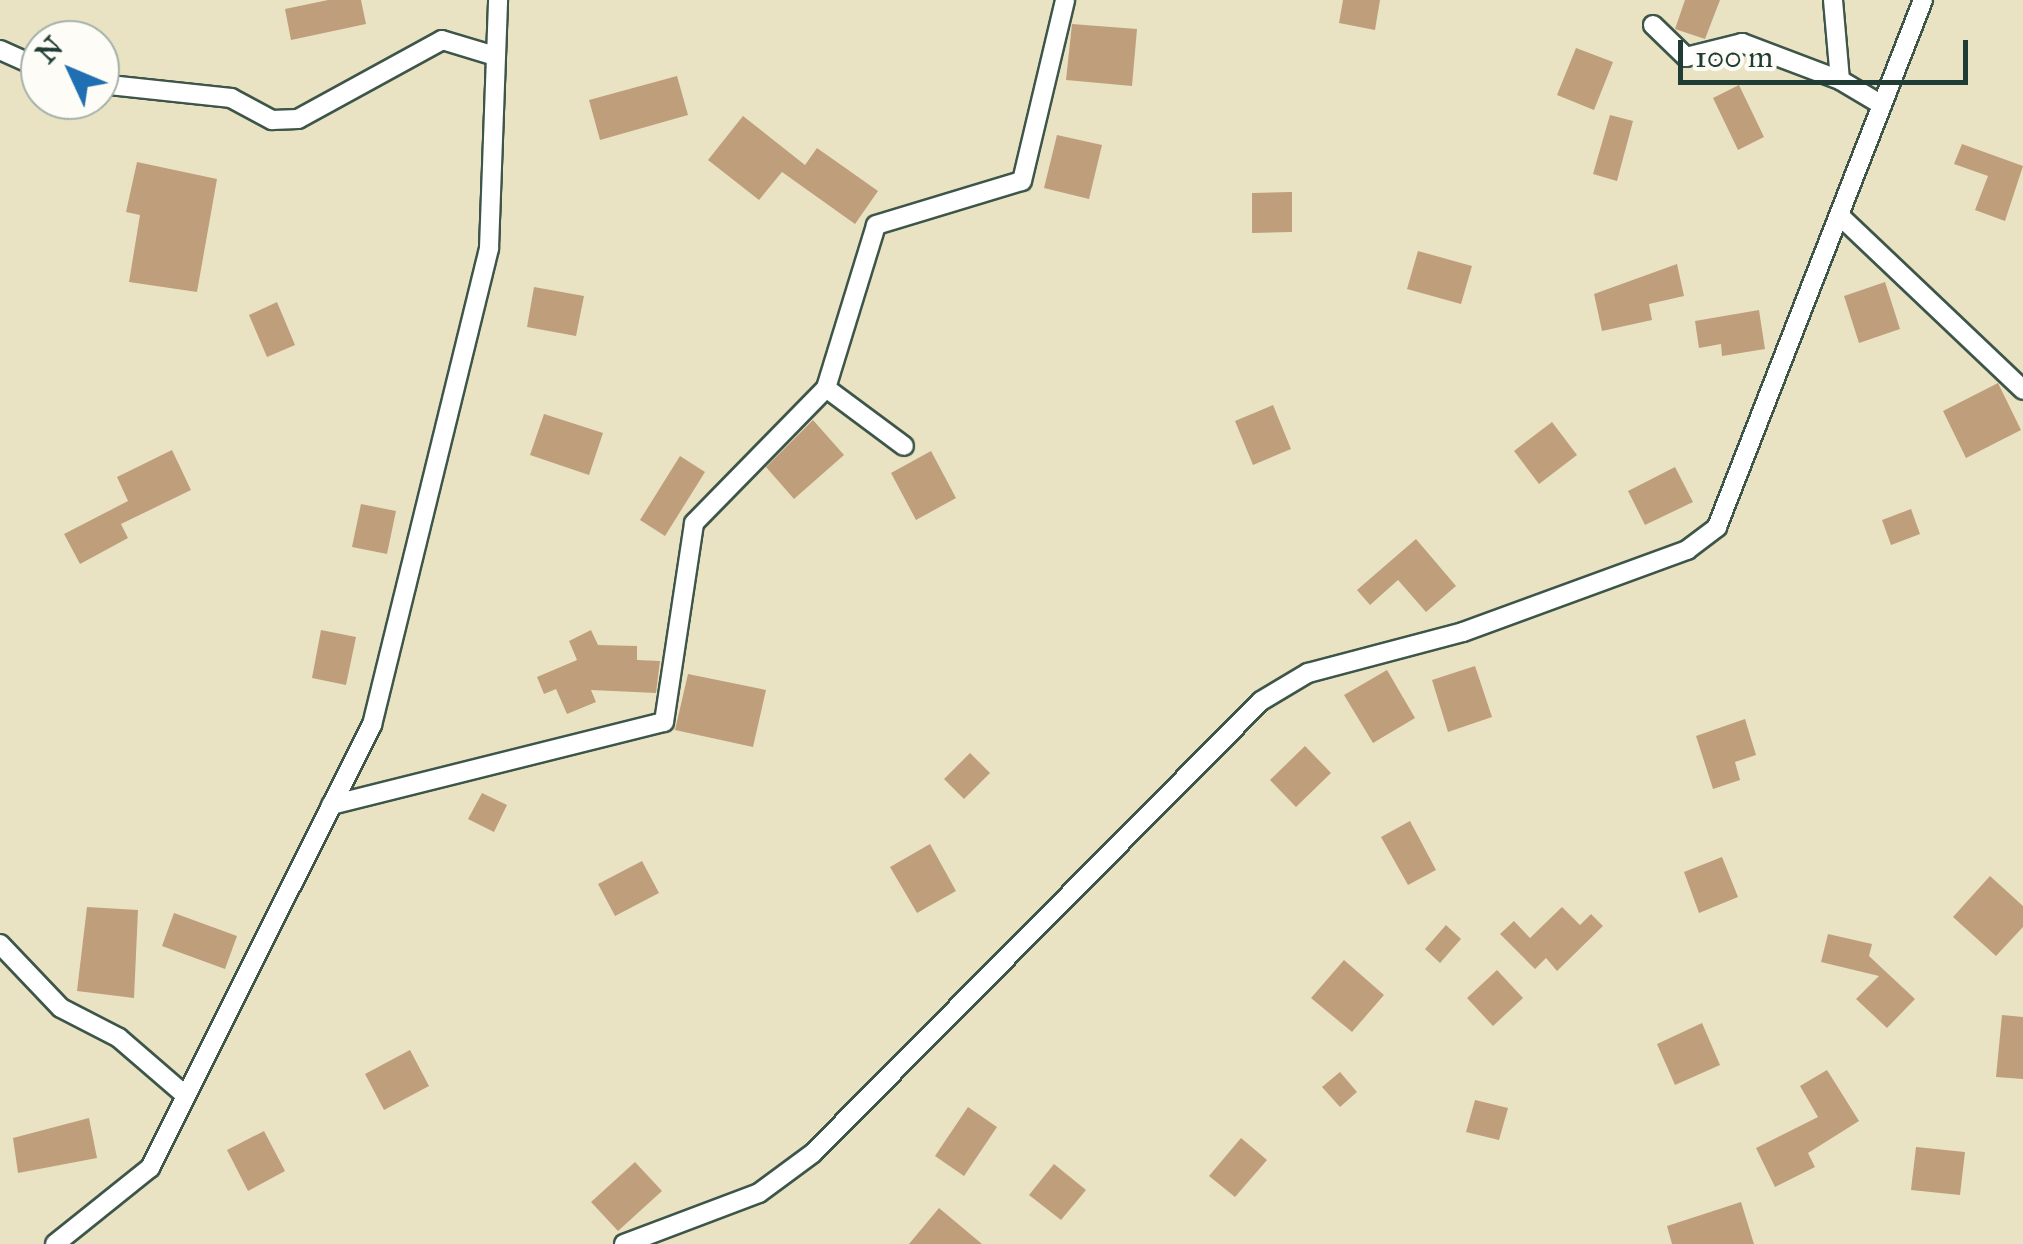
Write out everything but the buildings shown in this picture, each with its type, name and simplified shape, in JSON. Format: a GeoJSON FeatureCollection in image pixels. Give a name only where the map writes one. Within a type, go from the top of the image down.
{"type":"FeatureCollection","features":[{"type":"Feature","properties":{"kind":"street"},"geometry":{"type":"LineString","coordinates":[[55,1244],[150,1168],[372,725],[489,248],[498,0]]}},
{"type":"Feature","properties":{"kind":"street"},"geometry":{"type":"LineString","coordinates":[[331,805],[664,722],[694,523],[826,388],[876,224],[1022,180],[1065,0]]}},
{"type":"Feature","properties":{"kind":"street"},"geometry":{"type":"LineString","coordinates":[[1833,0],[1840,80]]}},
{"type":"Feature","properties":{"kind":"street"},"geometry":{"type":"LineString","coordinates":[[624,1244],[759,1193],[813,1153],[1261,702],[1308,673],[1463,632],[1687,550],[1718,527],[1924,0]]}},
{"type":"Feature","properties":{"kind":"street"},"geometry":{"type":"LineString","coordinates":[[1652,26],[1686,57],[1742,43],[1840,80],[1882,105]]}},
{"type":"Feature","properties":{"kind":"street"},"geometry":{"type":"LineString","coordinates":[[120,86],[232,98],[272,120],[298,118],[442,40],[495,56]]}},
{"type":"Feature","properties":{"kind":"street"},"geometry":{"type":"LineString","coordinates":[[1841,218],[2023,390]]}},
{"type":"Feature","properties":{"kind":"street"},"geometry":{"type":"LineString","coordinates":[[826,388],[904,446]]}},
{"type":"Feature","properties":{"kind":"street"},"geometry":{"type":"LineString","coordinates":[[0,944],[61,1008],[119,1038],[185,1094]]}}]}
